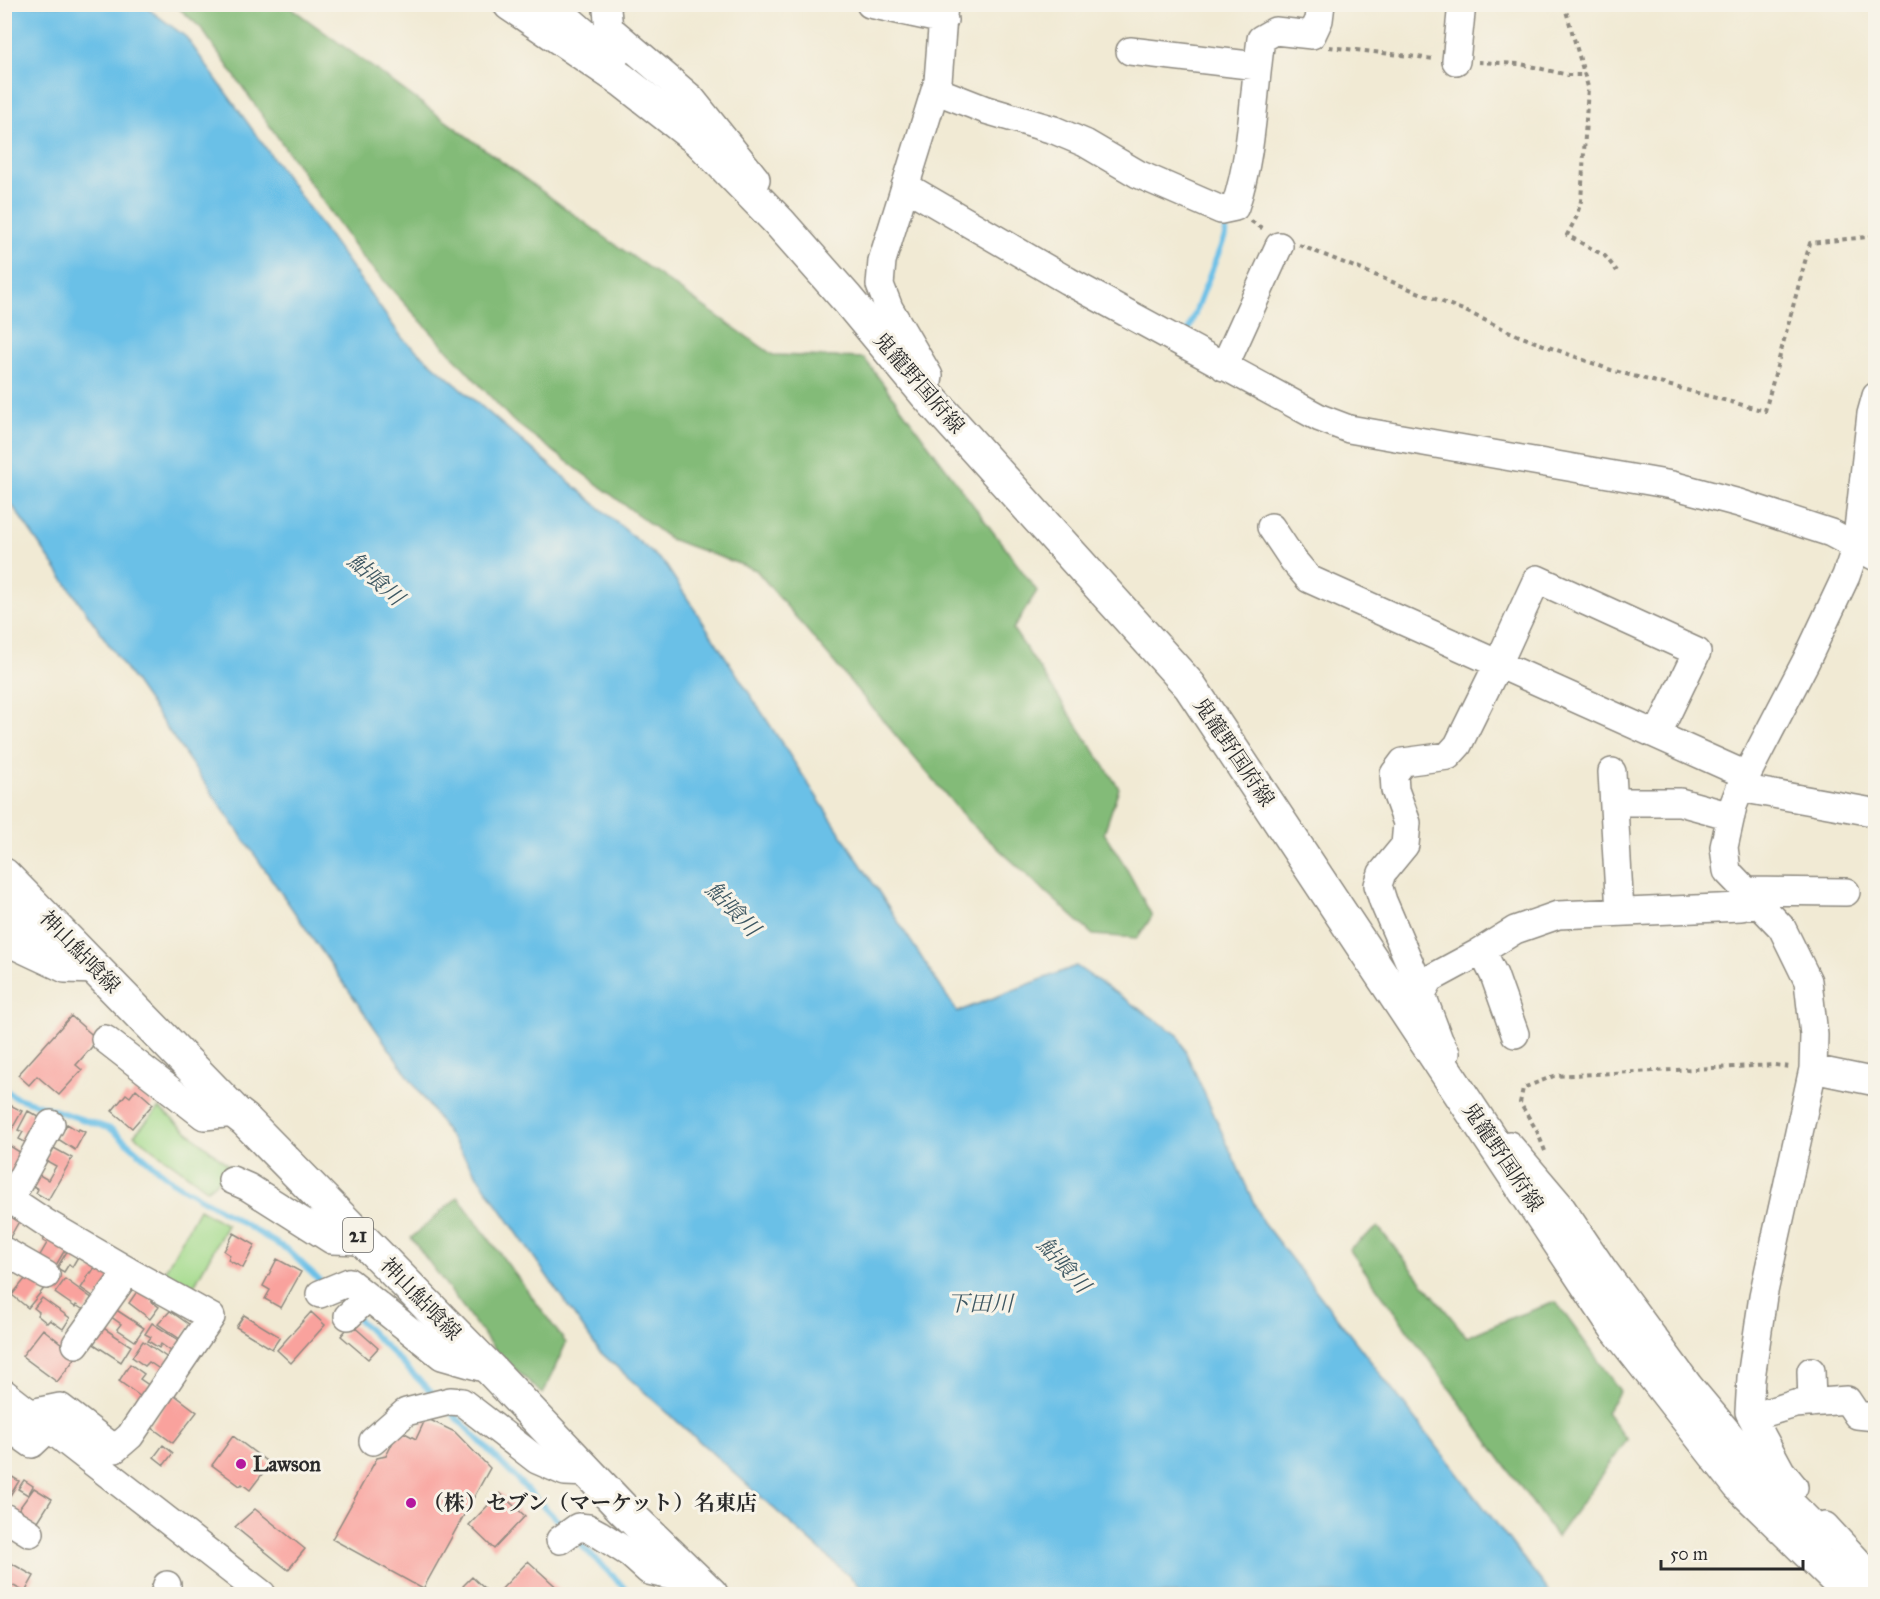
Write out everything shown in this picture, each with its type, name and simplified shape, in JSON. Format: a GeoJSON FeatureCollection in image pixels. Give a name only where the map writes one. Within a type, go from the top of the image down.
{"type":"FeatureCollection","features":[{"type":"Feature","properties":{"kind":"main road","name":"鬼籠野国府線"},"geometry":{"type":"LineString","coordinates":[[510,4],[612,74],[700,141],[784,228],[926,394],[1190,686],[1614,1325],[1738,1485],[1851,1594]]}},
{"type":"Feature","properties":{"kind":"main road","name":"神山鮎喰線"},"geometry":{"type":"LineString","coordinates":[[4,875],[491,1370],[589,1473],[705,1588]]}},
{"type":"Feature","properties":{"kind":"street"},"geometry":{"type":"LineString","coordinates":[[552,4],[614,58],[612,74]]}},
{"type":"Feature","properties":{"kind":"street"},"geometry":{"type":"LineString","coordinates":[[608,4],[609,28],[691,98],[748,171],[784,207],[784,228]]}},
{"type":"Feature","properties":{"kind":"street"},"geometry":{"type":"LineString","coordinates":[[870,4],[944,12],[938,81],[882,261],[880,285],[889,308],[929,376],[926,394]]}},
{"type":"Feature","properties":{"kind":"street"},"geometry":{"type":"LineString","coordinates":[[935,90],[986,110],[1053,130],[1085,143],[1138,174],[1221,210],[1235,207],[1252,123],[1260,39],[1275,31],[1312,35],[1319,21],[1321,4]]}},
{"type":"Feature","properties":{"kind":"street"},"geometry":{"type":"LineString","coordinates":[[1456,61],[1461,4]]}},
{"type":"Feature","properties":{"kind":"street"},"geometry":{"type":"LineString","coordinates":[[1130,51],[1257,66]]}},
{"type":"Feature","properties":{"kind":"street"},"geometry":{"type":"LineString","coordinates":[[905,186],[1068,281],[1320,418],[1349,429],[1672,485],[1739,503],[1832,533],[1866,552]]}},
{"type":"Feature","properties":{"kind":"street"},"geometry":{"type":"LineString","coordinates":[[1224,366],[1282,242]]}},
{"type":"Feature","properties":{"kind":"street"},"geometry":{"type":"LineString","coordinates":[[1875,396],[1871,414],[1866,552],[1846,576],[1806,661],[1743,781],[1733,806],[1724,847],[1727,871],[1782,928],[1808,981],[1814,1035],[1813,1069],[1762,1296],[1749,1412],[1781,1471],[1836,1539],[1875,1581]]}},
{"type":"Feature","properties":{"kind":"street"},"geometry":{"type":"LineString","coordinates":[[1271,527],[1309,579],[1657,735],[1743,781],[1867,812]]}},
{"type":"Feature","properties":{"kind":"street"},"geometry":{"type":"LineString","coordinates":[[1657,735],[1696,652],[1537,579],[1458,745],[1448,756],[1403,762],[1394,774],[1395,790],[1407,823],[1405,845],[1382,873],[1378,885],[1439,1040],[1462,1079],[1460,1093],[1479,1109],[1559,1204],[1603,1269],[1689,1386],[1768,1480],[1820,1532],[1836,1539]]}},
{"type":"Feature","properties":{"kind":"street"},"geometry":{"type":"LineString","coordinates":[[1612,772],[1620,912]]}},
{"type":"Feature","properties":{"kind":"street"},"geometry":{"type":"LineString","coordinates":[[1614,802],[1680,802],[1731,816]]}},
{"type":"Feature","properties":{"kind":"street"},"geometry":{"type":"LineString","coordinates":[[1422,994],[1430,979],[1515,930],[1558,915],[1741,907],[1753,897],[1846,892]]}},
{"type":"Feature","properties":{"kind":"street"},"geometry":{"type":"LineString","coordinates":[[4,909],[27,929],[65,937]]}},
{"type":"Feature","properties":{"kind":"street"},"geometry":{"type":"LineString","coordinates":[[4,933],[18,946],[65,969],[98,970]]}},
{"type":"Feature","properties":{"kind":"street"},"geometry":{"type":"LineString","coordinates":[[1482,951],[1494,975],[1515,1034]]}},
{"type":"Feature","properties":{"kind":"street"},"geometry":{"type":"LineString","coordinates":[[105,1039],[204,1116],[236,1113]]}},
{"type":"Feature","properties":{"kind":"street"},"geometry":{"type":"LineString","coordinates":[[1813,1069],[1875,1082]]}},
{"type":"Feature","properties":{"kind":"street"},"geometry":{"type":"LineString","coordinates":[[4,1424],[32,1444],[40,1421],[60,1407],[115,1449],[130,1436],[211,1317],[128,1271],[7,1197],[51,1124]]}},
{"type":"Feature","properties":{"kind":"street"},"geometry":{"type":"LineString","coordinates":[[232,1180],[248,1187],[332,1240],[364,1241]]}},
{"type":"Feature","properties":{"kind":"street"},"geometry":{"type":"LineString","coordinates":[[4,1251],[46,1275]]}},
{"type":"Feature","properties":{"kind":"street"},"geometry":{"type":"LineString","coordinates":[[76,1344],[128,1271]]}},
{"type":"Feature","properties":{"kind":"street"},"geometry":{"type":"LineString","coordinates":[[320,1294],[358,1290],[442,1356],[491,1370]]}},
{"type":"Feature","properties":{"kind":"street"},"geometry":{"type":"LineString","coordinates":[[348,1316],[358,1290]]}},
{"type":"Feature","properties":{"kind":"street"},"geometry":{"type":"LineString","coordinates":[[1810,1371],[1812,1403]]}},
{"type":"Feature","properties":{"kind":"street"},"geometry":{"type":"LineString","coordinates":[[4,1393],[262,1594]]}},
{"type":"Feature","properties":{"kind":"street"},"geometry":{"type":"LineString","coordinates":[[1752,1418],[1795,1404],[1847,1400],[1857,1415],[1875,1417]]}},
{"type":"Feature","properties":{"kind":"street"},"geometry":{"type":"LineString","coordinates":[[373,1441],[406,1412],[439,1403],[462,1402],[537,1460],[565,1472],[589,1473]]}},
{"type":"Feature","properties":{"kind":"street"},"geometry":{"type":"LineString","coordinates":[[4,1517],[30,1533]]}},
{"type":"Feature","properties":{"kind":"street"},"geometry":{"type":"LineString","coordinates":[[569,1533],[588,1528],[629,1553],[649,1571],[705,1588]]}},
{"type":"Feature","properties":{"kind":"path"},"geometry":{"type":"LineString","coordinates":[[1564,4],[1588,87],[1581,201],[1576,218],[1567,235],[1605,256],[1617,271]]}},
{"type":"Feature","properties":{"kind":"path"},"geometry":{"type":"LineString","coordinates":[[1235,207],[1241,214],[1282,242],[1401,284],[1519,336],[1611,370],[1765,411],[1810,243],[1875,236]]}},
{"type":"Feature","properties":{"kind":"path"},"geometry":{"type":"LineString","coordinates":[[1548,1158],[1537,1131],[1520,1103],[1523,1088],[1554,1076],[1774,1065],[1813,1069]]}},
{"type":"Feature","properties":{"kind":"green space"},"geometry":{"type":"Polygon","coordinates":[[[175,5],[287,5],[606,238],[773,355],[864,358],[1037,591],[1013,629],[1119,788],[1104,833],[1152,916],[1138,938],[1093,935],[968,821],[756,570],[670,539],[512,420],[362,257],[201,28],[175,5]]]}},
{"type":"Feature","properties":{"kind":"green space"},"geometry":{"type":"Polygon","coordinates":[[[159,1108],[233,1169],[207,1189],[134,1135],[159,1108]]]}},
{"type":"Feature","properties":{"kind":"green space"},"geometry":{"type":"Polygon","coordinates":[[[458,1197],[566,1343],[543,1394],[498,1354],[411,1238],[458,1197]]]}},
{"type":"Feature","properties":{"kind":"green space"},"geometry":{"type":"Polygon","coordinates":[[[199,1209],[227,1225],[190,1293],[161,1278],[199,1209]]]}},
{"type":"Feature","properties":{"kind":"green space"},"geometry":{"type":"Polygon","coordinates":[[[1378,1227],[1467,1337],[1556,1302],[1620,1391],[1606,1412],[1627,1440],[1557,1537],[1349,1249],[1378,1227]]]}},
{"type":"Feature","properties":{"kind":"water","name":"下田川"},"geometry":{"type":"Polygon","coordinates":[[[4,5],[143,5],[186,37],[402,338],[665,564],[957,1012],[1076,966],[1178,1035],[1262,1221],[1551,1594],[869,1594],[599,1351],[5,495],[4,5]]]}},
{"type":"Feature","properties":{"kind":"building"},"geometry":{"type":"Polygon","coordinates":[[[71,1016],[98,1040],[76,1065],[82,1070],[59,1095],[37,1076],[29,1085],[18,1075],[71,1016]]]}},
{"type":"Feature","properties":{"kind":"building"},"geometry":{"type":"Polygon","coordinates":[[[136,1089],[153,1104],[132,1128],[112,1111],[126,1094],[130,1097],[136,1089]]]}},
{"type":"Feature","properties":{"kind":"building"},"geometry":{"type":"Polygon","coordinates":[[[4,1102],[22,1111],[8,1136],[4,1134],[4,1102]]]}},
{"type":"Feature","properties":{"kind":"building"},"geometry":{"type":"Polygon","coordinates":[[[28,1111],[46,1121],[32,1146],[19,1139],[23,1132],[18,1130],[28,1111]]]}},
{"type":"Feature","properties":{"kind":"building"},"geometry":{"type":"Polygon","coordinates":[[[67,1124],[78,1131],[79,1129],[85,1132],[75,1150],[58,1139],[67,1124]]]}},
{"type":"Feature","properties":{"kind":"building"},"geometry":{"type":"Polygon","coordinates":[[[10,1146],[26,1156],[15,1176],[4,1170],[4,1156],[10,1146]]]}},
{"type":"Feature","properties":{"kind":"building"},"geometry":{"type":"Polygon","coordinates":[[[52,1147],[72,1158],[48,1200],[36,1193],[38,1189],[30,1184],[36,1173],[48,1180],[56,1166],[45,1160],[52,1147]]]}},
{"type":"Feature","properties":{"kind":"building"},"geometry":{"type":"Polygon","coordinates":[[[4,1206],[22,1216],[9,1239],[4,1236],[4,1206]]]}},
{"type":"Feature","properties":{"kind":"building"},"geometry":{"type":"Polygon","coordinates":[[[49,1231],[69,1243],[55,1267],[39,1257],[47,1243],[43,1241],[49,1231]]]}},
{"type":"Feature","properties":{"kind":"building"},"geometry":{"type":"Polygon","coordinates":[[[234,1233],[255,1245],[243,1268],[228,1260],[230,1255],[224,1251],[234,1233]]]}},
{"type":"Feature","properties":{"kind":"building"},"geometry":{"type":"Polygon","coordinates":[[[72,1243],[82,1250],[72,1267],[69,1264],[64,1272],[57,1268],[72,1243]]]}},
{"type":"Feature","properties":{"kind":"building"},"geometry":{"type":"Polygon","coordinates":[[[277,1259],[301,1272],[281,1308],[265,1299],[270,1290],[263,1286],[277,1259]]]}},
{"type":"Feature","properties":{"kind":"building"},"geometry":{"type":"Polygon","coordinates":[[[97,1264],[114,1276],[97,1299],[81,1288],[86,1277],[97,1264]]]}},
{"type":"Feature","properties":{"kind":"building"},"geometry":{"type":"Polygon","coordinates":[[[30,1273],[46,1286],[28,1308],[12,1295],[30,1273]]]}},
{"type":"Feature","properties":{"kind":"building"},"geometry":{"type":"Polygon","coordinates":[[[65,1279],[93,1299],[85,1311],[55,1293],[65,1279]]]}},
{"type":"Feature","properties":{"kind":"building"},"geometry":{"type":"Polygon","coordinates":[[[140,1287],[154,1297],[151,1301],[159,1307],[150,1319],[129,1303],[140,1287]]]}},
{"type":"Feature","properties":{"kind":"building"},"geometry":{"type":"Polygon","coordinates":[[[42,1298],[70,1318],[63,1329],[50,1320],[47,1323],[37,1315],[39,1312],[34,1308],[42,1298]]]}},
{"type":"Feature","properties":{"kind":"building"},"geometry":{"type":"Polygon","coordinates":[[[115,1309],[144,1328],[135,1341],[117,1329],[121,1324],[110,1316],[115,1309]]]}},
{"type":"Feature","properties":{"kind":"building"},"geometry":{"type":"Polygon","coordinates":[[[170,1311],[190,1325],[180,1339],[158,1324],[170,1311]]]}},
{"type":"Feature","properties":{"kind":"building"},"geometry":{"type":"Polygon","coordinates":[[[311,1312],[325,1325],[291,1363],[277,1350],[311,1312]]]}},
{"type":"Feature","properties":{"kind":"building"},"geometry":{"type":"Polygon","coordinates":[[[244,1315],[280,1337],[272,1349],[236,1327],[244,1315]]]}},
{"type":"Feature","properties":{"kind":"building"},"geometry":{"type":"Polygon","coordinates":[[[152,1323],[183,1343],[175,1354],[161,1344],[159,1348],[148,1341],[151,1337],[145,1334],[152,1323]]]}},
{"type":"Feature","properties":{"kind":"building"},"geometry":{"type":"Polygon","coordinates":[[[351,1324],[378,1348],[368,1359],[341,1336],[351,1324]]]}},
{"type":"Feature","properties":{"kind":"building"},"geometry":{"type":"Polygon","coordinates":[[[102,1327],[131,1346],[121,1362],[92,1343],[102,1327]]]}},
{"type":"Feature","properties":{"kind":"building"},"geometry":{"type":"Polygon","coordinates":[[[43,1329],[77,1356],[57,1382],[22,1356],[43,1329]]]}},
{"type":"Feature","properties":{"kind":"building"},"geometry":{"type":"Polygon","coordinates":[[[143,1341],[172,1361],[164,1372],[149,1362],[145,1366],[132,1357],[143,1341]]]}},
{"type":"Feature","properties":{"kind":"building"},"geometry":{"type":"Polygon","coordinates":[[[130,1364],[144,1374],[140,1379],[153,1388],[144,1399],[119,1381],[130,1364]]]}},
{"type":"Feature","properties":{"kind":"building"},"geometry":{"type":"Polygon","coordinates":[[[172,1393],[197,1412],[173,1443],[151,1427],[172,1393]]]}},
{"type":"Feature","properties":{"kind":"building","name":"（株）セブン（マーケット）名東店"},"geometry":{"type":"Polygon","coordinates":[[[426,1418],[455,1432],[490,1468],[423,1589],[332,1539],[377,1458],[386,1456],[399,1430],[416,1439],[426,1418]]]}},
{"type":"Feature","properties":{"kind":"building"},"geometry":{"type":"Polygon","coordinates":[[[233,1436],[270,1464],[250,1490],[242,1484],[240,1486],[212,1465],[233,1436]]]}},
{"type":"Feature","properties":{"kind":"building"},"geometry":{"type":"Polygon","coordinates":[[[163,1445],[173,1453],[164,1465],[154,1457],[163,1445]]]}},
{"type":"Feature","properties":{"kind":"building"},"geometry":{"type":"Polygon","coordinates":[[[4,1472],[19,1481],[8,1499],[4,1496],[4,1472]]]}},
{"type":"Feature","properties":{"kind":"building"},"geometry":{"type":"Polygon","coordinates":[[[24,1480],[33,1486],[28,1495],[18,1489],[24,1480]]]}},
{"type":"Feature","properties":{"kind":"building"},"geometry":{"type":"Polygon","coordinates":[[[34,1488],[52,1499],[35,1526],[15,1514],[34,1488]]]}},
{"type":"Feature","properties":{"kind":"building"},"geometry":{"type":"Polygon","coordinates":[[[500,1493],[525,1516],[494,1549],[469,1525],[500,1493]]]}},
{"type":"Feature","properties":{"kind":"building"},"geometry":{"type":"Polygon","coordinates":[[[255,1509],[305,1549],[288,1570],[235,1527],[255,1509]]]}},
{"type":"Feature","properties":{"kind":"building"},"geometry":{"type":"Polygon","coordinates":[[[528,1561],[564,1594],[497,1594],[528,1561]]]}},
{"type":"Feature","properties":{"kind":"building"},"geometry":{"type":"Polygon","coordinates":[[[9,1562],[34,1576],[25,1592],[4,1581],[4,1567],[6,1568],[9,1562]]]}},
{"type":"Feature","properties":{"kind":"building"},"geometry":{"type":"Polygon","coordinates":[[[472,1577],[486,1590],[481,1594],[471,1594],[463,1586],[472,1577]]]}},
{"type":"Feature","properties":{"kind":"waterway"},"geometry":{"type":"LineString","coordinates":[[1190,335],[1187,334],[1225,236],[1226,223],[1220,220]]}},
{"type":"Feature","properties":{"kind":"waterway"},"geometry":{"type":"LineString","coordinates":[[4,1089],[15,1097],[111,1129],[172,1181],[288,1250],[324,1285]]}},
{"type":"Feature","properties":{"kind":"waterway"},"geometry":{"type":"LineString","coordinates":[[357,1318],[437,1398]]}},
{"type":"Feature","properties":{"kind":"waterway"},"geometry":{"type":"LineString","coordinates":[[448,1409],[565,1528]]}},
{"type":"Feature","properties":{"kind":"waterway"},"geometry":{"type":"LineString","coordinates":[[574,1538],[631,1594]]}},
{"type":"Feature","properties":{"kind":"place","name":"Lawson"},"geometry":{"type":"Point","coordinates":[241,1464]}},
{"type":"Feature","properties":{"kind":"place","name":"（株）セブン（マーケット）名東店"},"geometry":{"type":"Point","coordinates":[411,1503]}},
{"type":"Feature","properties":{"kind":"water label","name":"鮎喰川"},"geometry":{"type":"Point","coordinates":[376,579]}},
{"type":"Feature","properties":{"kind":"water label","name":"鮎喰川"},"geometry":{"type":"Point","coordinates":[733,909]}},
{"type":"Feature","properties":{"kind":"water label","name":"鮎喰川"},"geometry":{"type":"Point","coordinates":[1064,1265]}}]}
